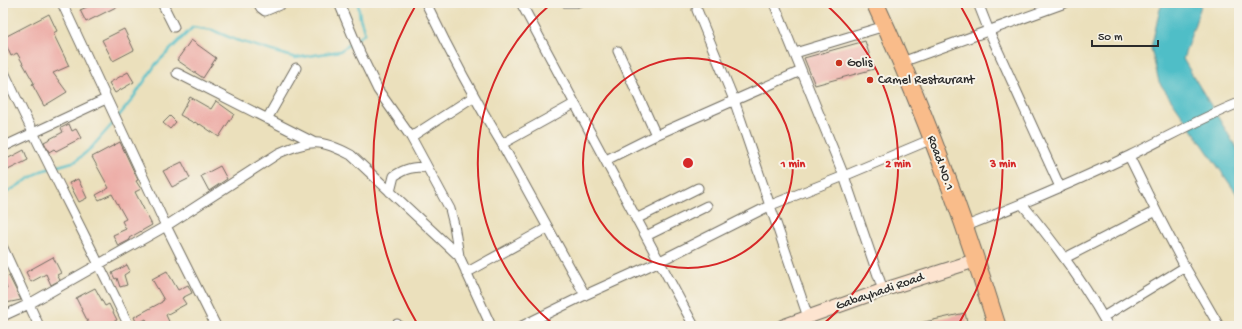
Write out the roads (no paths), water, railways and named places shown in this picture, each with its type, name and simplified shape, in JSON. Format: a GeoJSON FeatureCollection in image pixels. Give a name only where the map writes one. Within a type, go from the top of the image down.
{"type":"FeatureCollection","features":[{"type":"Feature","properties":{"kind":"highway","name":"Road NO.1"},"geometry":{"type":"LineString","coordinates":[[875,3],[902,62],[932,139],[977,260],[997,326]]}},
{"type":"Feature","properties":{"kind":"street"},"geometry":{"type":"LineString","coordinates":[[62,3],[166,226],[216,326]]}},
{"type":"Feature","properties":{"kind":"street"},"geometry":{"type":"LineString","coordinates":[[162,3],[174,27]]}},
{"type":"Feature","properties":{"kind":"street"},"geometry":{"type":"LineString","coordinates":[[258,3],[265,11],[284,3]]}},
{"type":"Feature","properties":{"kind":"street"},"geometry":{"type":"LineString","coordinates":[[339,3],[360,53],[378,90],[411,137],[450,209],[459,256],[491,326]]}},
{"type":"Feature","properties":{"kind":"street"},"geometry":{"type":"LineString","coordinates":[[426,3],[453,60],[473,97],[502,144],[585,295]]}},
{"type":"Feature","properties":{"kind":"street"},"geometry":{"type":"LineString","coordinates":[[521,3],[694,326]]}},
{"type":"Feature","properties":{"kind":"street"},"geometry":{"type":"LineString","coordinates":[[774,3],[844,176],[883,290]]}},
{"type":"Feature","properties":{"kind":"street"},"geometry":{"type":"LineString","coordinates":[[978,3],[989,31],[1060,187]]}},
{"type":"Feature","properties":{"kind":"street"},"geometry":{"type":"LineString","coordinates":[[902,62],[1065,3]]}},
{"type":"Feature","properties":{"kind":"street"},"geometry":{"type":"LineString","coordinates":[[697,10],[734,100],[808,317]]}},
{"type":"Feature","properties":{"kind":"street"},"geometry":{"type":"LineString","coordinates":[[795,53],[885,26]]}},
{"type":"Feature","properties":{"kind":"street"},"geometry":{"type":"LineString","coordinates":[[618,51],[656,135]]}},
{"type":"Feature","properties":{"kind":"street"},"geometry":{"type":"LineString","coordinates":[[267,119],[296,68]]}},
{"type":"Feature","properties":{"kind":"street"},"geometry":{"type":"LineString","coordinates":[[3,70],[32,133],[100,264],[129,326]]}},
{"type":"Feature","properties":{"kind":"street"},"geometry":{"type":"LineString","coordinates":[[606,160],[656,135],[801,71]]}},
{"type":"Feature","properties":{"kind":"street"},"geometry":{"type":"LineString","coordinates":[[177,73],[313,142]]}},
{"type":"Feature","properties":{"kind":"street"},"geometry":{"type":"LineString","coordinates":[[411,137],[473,97]]}},
{"type":"Feature","properties":{"kind":"street"},"geometry":{"type":"LineString","coordinates":[[3,147],[106,99]]}},
{"type":"Feature","properties":{"kind":"street"},"geometry":{"type":"LineString","coordinates":[[964,227],[1022,204],[1129,156],[1188,125],[1239,103]]}},
{"type":"Feature","properties":{"kind":"street"},"geometry":{"type":"LineString","coordinates":[[502,144],[574,104]]}},
{"type":"Feature","properties":{"kind":"street"},"geometry":{"type":"LineString","coordinates":[[522,326],[660,261],[771,205],[932,139]]}},
{"type":"Feature","properties":{"kind":"street"},"geometry":{"type":"LineString","coordinates":[[3,316],[29,304],[166,226],[279,153],[301,144],[313,142],[322,142],[351,155],[459,256]]}},
{"type":"Feature","properties":{"kind":"street"},"geometry":{"type":"LineString","coordinates":[[1129,156],[1185,267],[1219,326]]}},
{"type":"Feature","properties":{"kind":"street"},"geometry":{"type":"LineString","coordinates":[[390,192],[394,176],[411,167],[427,167]]}},
{"type":"Feature","properties":{"kind":"street"},"geometry":{"type":"LineString","coordinates":[[636,219],[698,188]]}},
{"type":"Feature","properties":{"kind":"street"},"geometry":{"type":"LineString","coordinates":[[1022,204],[1065,258],[1108,326]]}},
{"type":"Feature","properties":{"kind":"street"},"geometry":{"type":"LineString","coordinates":[[646,236],[707,206]]}},
{"type":"Feature","properties":{"kind":"street"},"geometry":{"type":"LineString","coordinates":[[1065,258],[1156,211]]}},
{"type":"Feature","properties":{"kind":"street"},"geometry":{"type":"LineString","coordinates":[[466,272],[547,228]]}},
{"type":"Feature","properties":{"kind":"street"},"geometry":{"type":"LineString","coordinates":[[3,248],[39,326]]}},
{"type":"Feature","properties":{"kind":"street","name":"Gabayhadi Road"},"geometry":{"type":"LineString","coordinates":[[783,326],[883,290],[977,260]]}},
{"type":"Feature","properties":{"kind":"street"},"geometry":{"type":"LineString","coordinates":[[1103,318],[1185,267]]}},
{"type":"Feature","properties":{"kind":"lane"},"geometry":{"type":"LineString","coordinates":[[564,3],[565,5],[577,6],[582,3]]}},
{"type":"Feature","properties":{"kind":"water"},"geometry":{"type":"Polygon","coordinates":[[[1163,3],[1202,3],[1183,59],[1239,152],[1239,197],[1159,82],[1151,48],[1160,9],[1163,3]]]}},
{"type":"Feature","properties":{"kind":"waterway"},"geometry":{"type":"LineString","coordinates":[[118,117],[131,101],[156,64],[193,27],[212,30],[236,40],[296,58],[340,51],[365,33],[360,18],[358,3]]}},
{"type":"Feature","properties":{"kind":"waterway"},"geometry":{"type":"LineString","coordinates":[[3,195],[41,171],[76,161],[91,148],[115,121]]}},
{"type":"Feature","properties":{"kind":"place","name":"Golis"},"geometry":{"type":"Point","coordinates":[839,63]}},
{"type":"Feature","properties":{"kind":"place","name":"Camel Restaurant"},"geometry":{"type":"Point","coordinates":[870,80]}}]}
